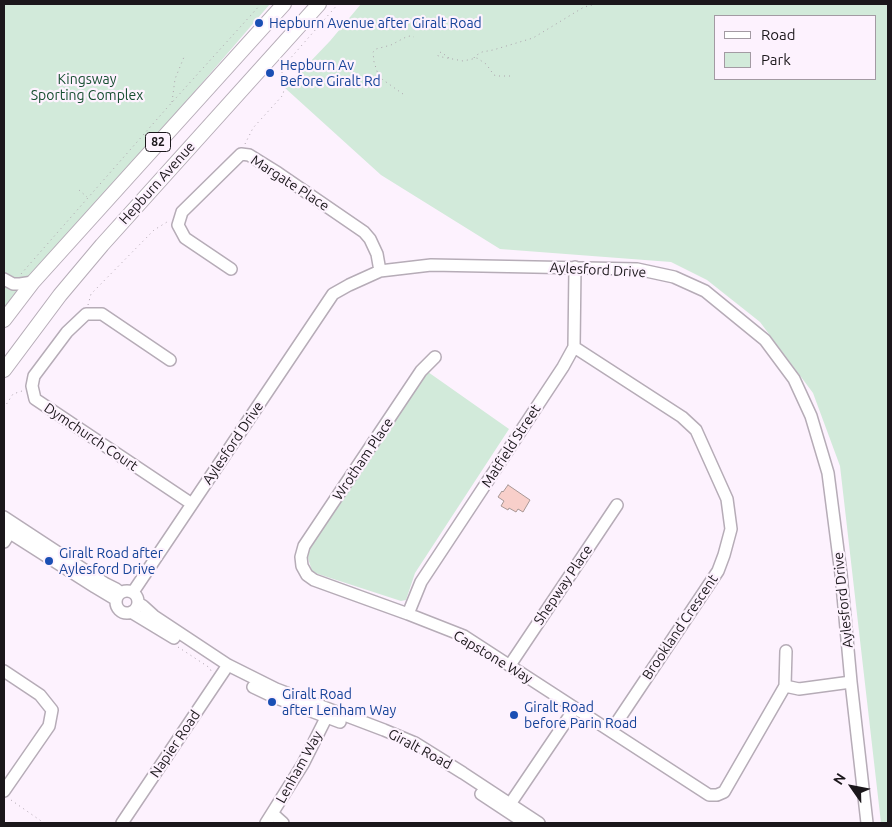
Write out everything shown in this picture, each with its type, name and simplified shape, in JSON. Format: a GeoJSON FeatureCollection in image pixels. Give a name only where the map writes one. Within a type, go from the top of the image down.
{"type":"FeatureCollection","features":[{"type":"Feature","properties":{"kind":"main road","name":"Hepburn Avenue"},"geometry":{"type":"LineString","coordinates":[[4,320],[33,282],[284,4]]}},
{"type":"Feature","properties":{"kind":"main road","name":"Hepburn Avenue"},"geometry":{"type":"LineString","coordinates":[[4,370],[60,295],[102,245],[319,4]]}},
{"type":"Feature","properties":{"kind":"street","name":"Margate Place"},"geometry":{"type":"LineString","coordinates":[[182,212],[241,154],[249,155],[364,232],[377,254],[380,272]]}},
{"type":"Feature","properties":{"kind":"street"},"geometry":{"type":"LineString","coordinates":[[182,212],[178,225],[185,238],[231,268]]}},
{"type":"Feature","properties":{"kind":"street","name":"Aylesford Drive"},"geometry":{"type":"LineString","coordinates":[[134,602],[192,504],[333,294],[380,272],[431,265],[636,269],[674,277],[705,291],[765,340],[794,379],[811,416],[828,473],[841,574],[867,823]]}},
{"type":"Feature","properties":{"kind":"street","name":"Matfield Street"},"geometry":{"type":"LineString","coordinates":[[408,614],[421,582],[558,375],[574,347],[575,267]]}},
{"type":"Feature","properties":{"kind":"street"},"geometry":{"type":"LineString","coordinates":[[8,281],[20,284],[33,282]]}},
{"type":"Feature","properties":{"kind":"street"},"geometry":{"type":"LineString","coordinates":[[32,386],[34,376],[67,332],[86,314],[102,314],[170,360]]}},
{"type":"Feature","properties":{"kind":"street","name":"Brookland Crescent"},"geometry":{"type":"LineString","coordinates":[[574,347],[682,417],[696,430],[727,499],[731,529],[718,571],[611,731]]}},
{"type":"Feature","properties":{"kind":"street","name":"Wrotham Place"},"geometry":{"type":"LineString","coordinates":[[302,566],[301,556],[304,546],[420,371],[435,357]]}},
{"type":"Feature","properties":{"kind":"street","name":"Dymchurch Court"},"geometry":{"type":"LineString","coordinates":[[32,386],[35,399],[192,504]]}},
{"type":"Feature","properties":{"kind":"street","name":"Shepway Place"},"geometry":{"type":"LineString","coordinates":[[510,665],[617,505]]}},
{"type":"Feature","properties":{"kind":"street"},"geometry":{"type":"LineString","coordinates":[[4,517],[8,532],[116,589],[118,596],[126,590],[134,602]]}},
{"type":"Feature","properties":{"kind":"street","name":"Capstone Way"},"geometry":{"type":"LineString","coordinates":[[302,566],[307,575],[314,580],[464,636],[709,795],[717,795],[724,792],[785,686],[786,651]]}},
{"type":"Feature","properties":{"kind":"street","name":"Giralt Road"},"geometry":{"type":"LineString","coordinates":[[118,596],[116,606],[120,611],[126,613],[134,602],[226,668],[274,697],[384,730],[415,743],[508,807],[539,823]]}},
{"type":"Feature","properties":{"kind":"street","name":"Napier Road"},"geometry":{"type":"LineString","coordinates":[[122,823],[226,668]]}},
{"type":"Feature","properties":{"kind":"street"},"geometry":{"type":"LineString","coordinates":[[4,672],[40,695],[52,710],[49,726],[4,791]]}},
{"type":"Feature","properties":{"kind":"street"},"geometry":{"type":"LineString","coordinates":[[785,686],[799,689],[851,682]]}},
{"type":"Feature","properties":{"kind":"street"},"geometry":{"type":"LineString","coordinates":[[508,807],[575,708]]}},
{"type":"Feature","properties":{"kind":"street","name":"Lenham Way"},"geometry":{"type":"LineString","coordinates":[[270,818],[302,764],[328,714]]}},
{"type":"Feature","properties":{"kind":"street","name":"Giralt Road"},"geometry":{"type":"LineString","coordinates":[[508,807],[525,823]]}},
{"type":"Feature","properties":{"kind":"street"},"geometry":{"type":"LineString","coordinates":[[270,818],[283,823]]}},
{"type":"Feature","properties":{"kind":"path"},"geometry":{"type":"LineString","coordinates":[[8,281],[33,258],[261,4]]}},
{"type":"Feature","properties":{"kind":"path"},"geometry":{"type":"LineString","coordinates":[[241,154],[252,128],[283,95],[285,83],[281,69],[338,4]]}},
{"type":"Feature","properties":{"kind":"path"},"geometry":{"type":"LineString","coordinates":[[449,58],[464,61],[474,58],[482,52],[533,38],[584,8],[596,4]]}},
{"type":"Feature","properties":{"kind":"path"},"geometry":{"type":"LineString","coordinates":[[403,94],[379,77],[373,52],[376,49],[391,45],[410,36],[414,37]]}},
{"type":"Feature","properties":{"kind":"path"},"geometry":{"type":"LineString","coordinates":[[172,103],[175,79],[184,57]]}},
{"type":"Feature","properties":{"kind":"path"},"geometry":{"type":"LineString","coordinates":[[474,58],[486,64],[494,75],[510,76]]}},
{"type":"Feature","properties":{"kind":"path"},"geometry":{"type":"LineString","coordinates":[[79,190],[87,198]]}},
{"type":"Feature","properties":{"kind":"path"},"geometry":{"type":"LineString","coordinates":[[86,314],[91,294],[154,230],[182,212]]}},
{"type":"Feature","properties":{"kind":"path"},"geometry":{"type":"LineString","coordinates":[[4,408],[13,394],[32,386]]}},
{"type":"Feature","properties":{"kind":"path"},"geometry":{"type":"LineString","coordinates":[[12,801],[44,823]]}},
{"type":"Feature","properties":{"kind":"green space","name":"Kingsway Sporting Complex"},"geometry":{"type":"Polygon","coordinates":[[[4,4],[270,4],[4,313],[4,4]]]}},
{"type":"Feature","properties":{"kind":"green space"},"geometry":{"type":"Polygon","coordinates":[[[361,4],[888,4],[888,823],[881,823],[840,466],[813,393],[760,322],[707,280],[671,262],[500,249],[381,175],[285,88],[330,41],[361,4]]]}},
{"type":"Feature","properties":{"kind":"green space"},"geometry":{"type":"Polygon","coordinates":[[[428,372],[509,429],[415,573],[406,600],[401,601],[312,571],[308,558],[309,549],[428,372]]]}},
{"type":"Feature","properties":{"kind":"building"},"geometry":{"type":"Polygon","coordinates":[[[508,485],[530,500],[523,512],[518,509],[516,512],[509,508],[508,510],[501,506],[504,501],[498,497],[508,485]]]}},
{"type":"Feature","properties":{"kind":"place","name":"Hepburn Avenue after Giralt Road"},"geometry":{"type":"Point","coordinates":[259,23]}},
{"type":"Feature","properties":{"kind":"place","name":"Hepburn Av Before Giralt Rd"},"geometry":{"type":"Point","coordinates":[270,73]}},
{"type":"Feature","properties":{"kind":"place","name":"Giralt Road after Aylesford Drive"},"geometry":{"type":"Point","coordinates":[49,561]}},
{"type":"Feature","properties":{"kind":"place","name":"Giralt Road after Lenham Way"},"geometry":{"type":"Point","coordinates":[272,702]}},
{"type":"Feature","properties":{"kind":"place","name":"Giralt Road before Parin Road"},"geometry":{"type":"Point","coordinates":[514,715]}}]}
